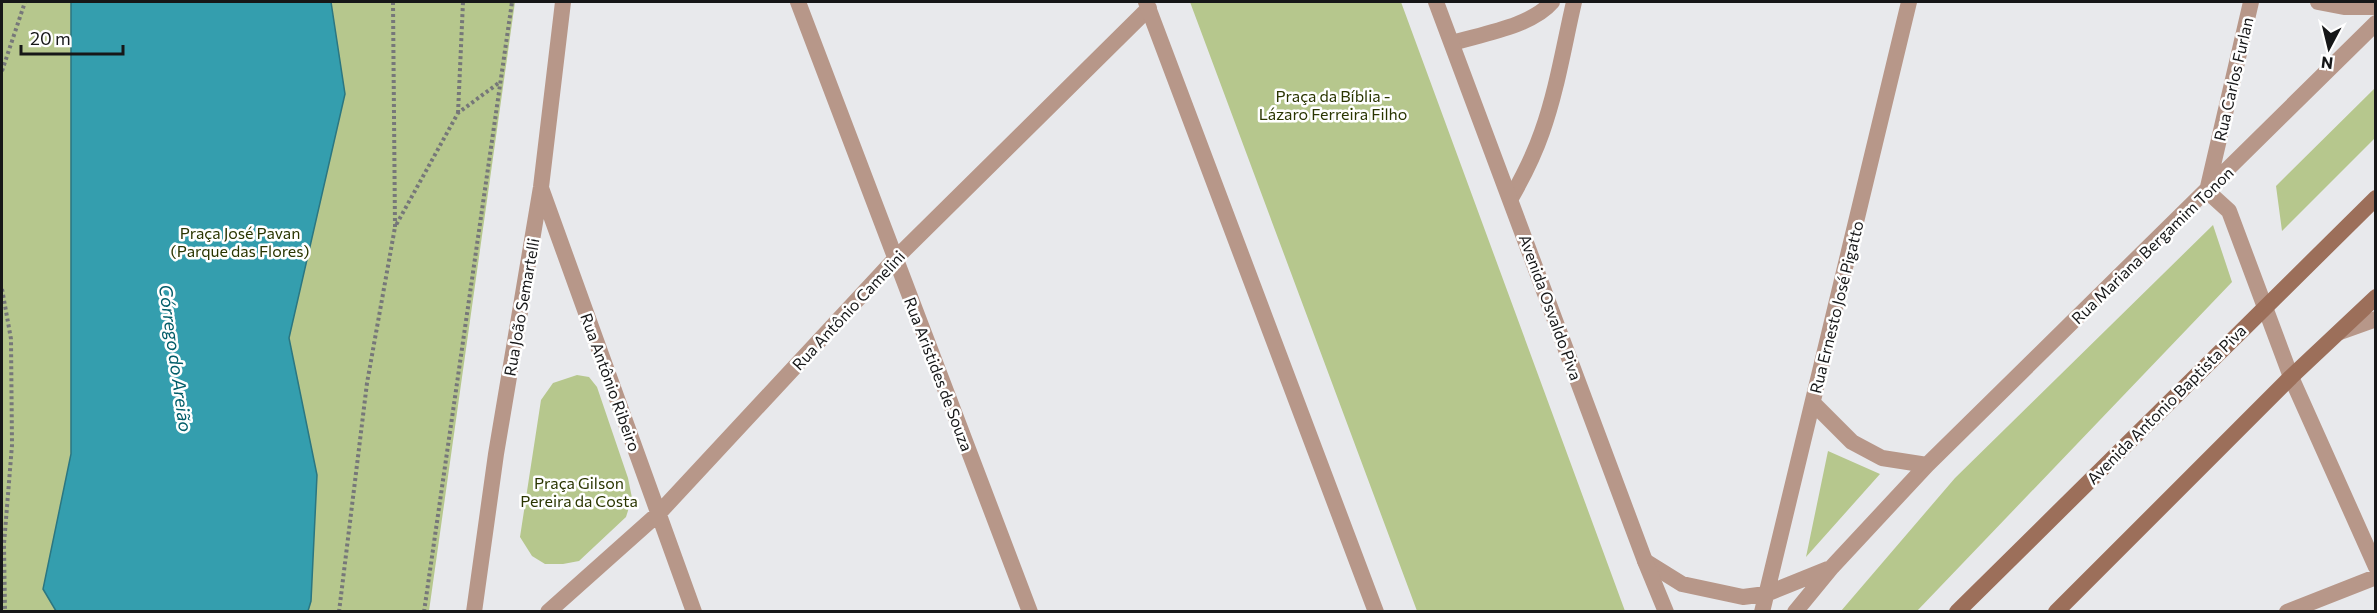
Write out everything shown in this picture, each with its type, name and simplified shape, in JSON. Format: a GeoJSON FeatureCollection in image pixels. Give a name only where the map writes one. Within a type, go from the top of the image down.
{"type":"FeatureCollection","features":[{"type":"Feature","properties":{"kind":"main road","name":"Avenida Antonio Baptista Piva"},"geometry":{"type":"LineString","coordinates":[[1957,612],[2376,198]]}},
{"type":"Feature","properties":{"kind":"main road"},"geometry":{"type":"LineString","coordinates":[[2056,612],[2290,377],[2376,297]]}},
{"type":"Feature","properties":{"kind":"street","name":"Rua João Semartelli"},"geometry":{"type":"LineString","coordinates":[[474,612],[496,454],[541,187],[563,2]]}},
{"type":"Feature","properties":{"kind":"street","name":"Rua Aristides de Souza"},"geometry":{"type":"LineString","coordinates":[[798,2],[1030,612]]}},
{"type":"Feature","properties":{"kind":"street","name":"Avenida Osvaldo Piva"},"geometry":{"type":"LineString","coordinates":[[1436,2],[1666,612]]}},
{"type":"Feature","properties":{"kind":"street"},"geometry":{"type":"LineString","coordinates":[[1452,43],[1515,25],[1545,10],[1552,2]]}},
{"type":"Feature","properties":{"kind":"street"},"geometry":{"type":"LineString","coordinates":[[1511,198],[1530,162],[1543,130],[1554,94],[1574,2]]}},
{"type":"Feature","properties":{"kind":"street","name":"Rua Ernesto José Pigatto"},"geometry":{"type":"LineString","coordinates":[[1762,612],[1909,2]]}},
{"type":"Feature","properties":{"kind":"street","name":"Rua Carlos Furlan"},"geometry":{"type":"LineString","coordinates":[[2207,191],[2252,2]]}},
{"type":"Feature","properties":{"kind":"street"},"geometry":{"type":"LineString","coordinates":[[2318,2],[2344,7],[2376,7]]}},
{"type":"Feature","properties":{"kind":"street","name":"Rua Antônio Camelini"},"geometry":{"type":"LineString","coordinates":[[548,612],[659,513],[895,259],[1148,5]]}},
{"type":"Feature","properties":{"kind":"street"},"geometry":{"type":"LineString","coordinates":[[1148,5],[1376,612]]}},
{"type":"Feature","properties":{"kind":"street","name":"Rua Mariana Bergamim Tonon"},"geometry":{"type":"LineString","coordinates":[[1795,612],[1832,567],[1927,465],[2376,23]]}},
{"type":"Feature","properties":{"kind":"street","name":"Rua Antônio Ribeiro"},"geometry":{"type":"LineString","coordinates":[[541,187],[694,612]]}},
{"type":"Feature","properties":{"kind":"street"},"geometry":{"type":"LineString","coordinates":[[2207,191],[2229,211],[2290,377],[2376,567]]}},
{"type":"Feature","properties":{"kind":"street"},"geometry":{"type":"LineString","coordinates":[[2340,332],[2376,319]]}},
{"type":"Feature","properties":{"kind":"street"},"geometry":{"type":"LineString","coordinates":[[1813,402],[1851,442],[1882,458],[1927,465]]}},
{"type":"Feature","properties":{"kind":"street","name":"Rua Mariana Bergamim Tonon"},"geometry":{"type":"LineString","coordinates":[[1645,561],[1682,584],[1743,597],[1766,594],[1832,567]]}},
{"type":"Feature","properties":{"kind":"street"},"geometry":{"type":"LineString","coordinates":[[2287,612],[2376,577]]}},
{"type":"Feature","properties":{"kind":"path"},"geometry":{"type":"LineString","coordinates":[[2,71],[25,2]]}},
{"type":"Feature","properties":{"kind":"path"},"geometry":{"type":"LineString","coordinates":[[339,612],[367,383],[395,227],[393,2]]}},
{"type":"Feature","properties":{"kind":"path"},"geometry":{"type":"LineString","coordinates":[[458,113],[463,2]]}},
{"type":"Feature","properties":{"kind":"path"},"geometry":{"type":"LineString","coordinates":[[424,612],[512,2]]}},
{"type":"Feature","properties":{"kind":"path"},"geometry":{"type":"LineString","coordinates":[[395,227],[458,113],[500,82]]}},
{"type":"Feature","properties":{"kind":"path"},"geometry":{"type":"LineString","coordinates":[[2,289],[11,339],[12,445],[4,544],[5,612]]}},
{"type":"Feature","properties":{"kind":"green space","name":"Praça José Pavan (Parque das Flores)"},"geometry":{"type":"Polygon","coordinates":[[[2,2],[515,2],[429,611],[2,611],[2,2]]]}},
{"type":"Feature","properties":{"kind":"green space","name":"Praça da Bíblia - Lázaro Ferreira Filho"},"geometry":{"type":"Polygon","coordinates":[[[1190,2],[1401,2],[1625,611],[1417,611],[1190,2]]]}},
{"type":"Feature","properties":{"kind":"green space"},"geometry":{"type":"Polygon","coordinates":[[[2375,88],[2375,138],[2282,231],[2276,186],[2375,88]]]}},
{"type":"Feature","properties":{"kind":"green space"},"geometry":{"type":"Polygon","coordinates":[[[2213,225],[2232,282],[1917,611],[1841,611],[1955,478],[2213,225]]]}},
{"type":"Feature","properties":{"kind":"green space","name":"Praça Gilson Pereira da Costa"},"geometry":{"type":"Polygon","coordinates":[[[577,375],[589,377],[597,387],[628,478],[632,498],[626,517],[579,561],[545,564],[532,556],[520,537],[541,400],[553,383],[577,375]]]}},
{"type":"Feature","properties":{"kind":"green space"},"geometry":{"type":"Polygon","coordinates":[[[1828,451],[1880,474],[1806,557],[1828,451]]]}},
{"type":"Feature","properties":{"kind":"water","name":"Córrego do Areião"},"geometry":{"type":"Polygon","coordinates":[[[71,2],[331,2],[345,94],[289,338],[317,475],[311,601],[308,611],[56,611],[43,589],[71,454],[71,2]]]}}]}
